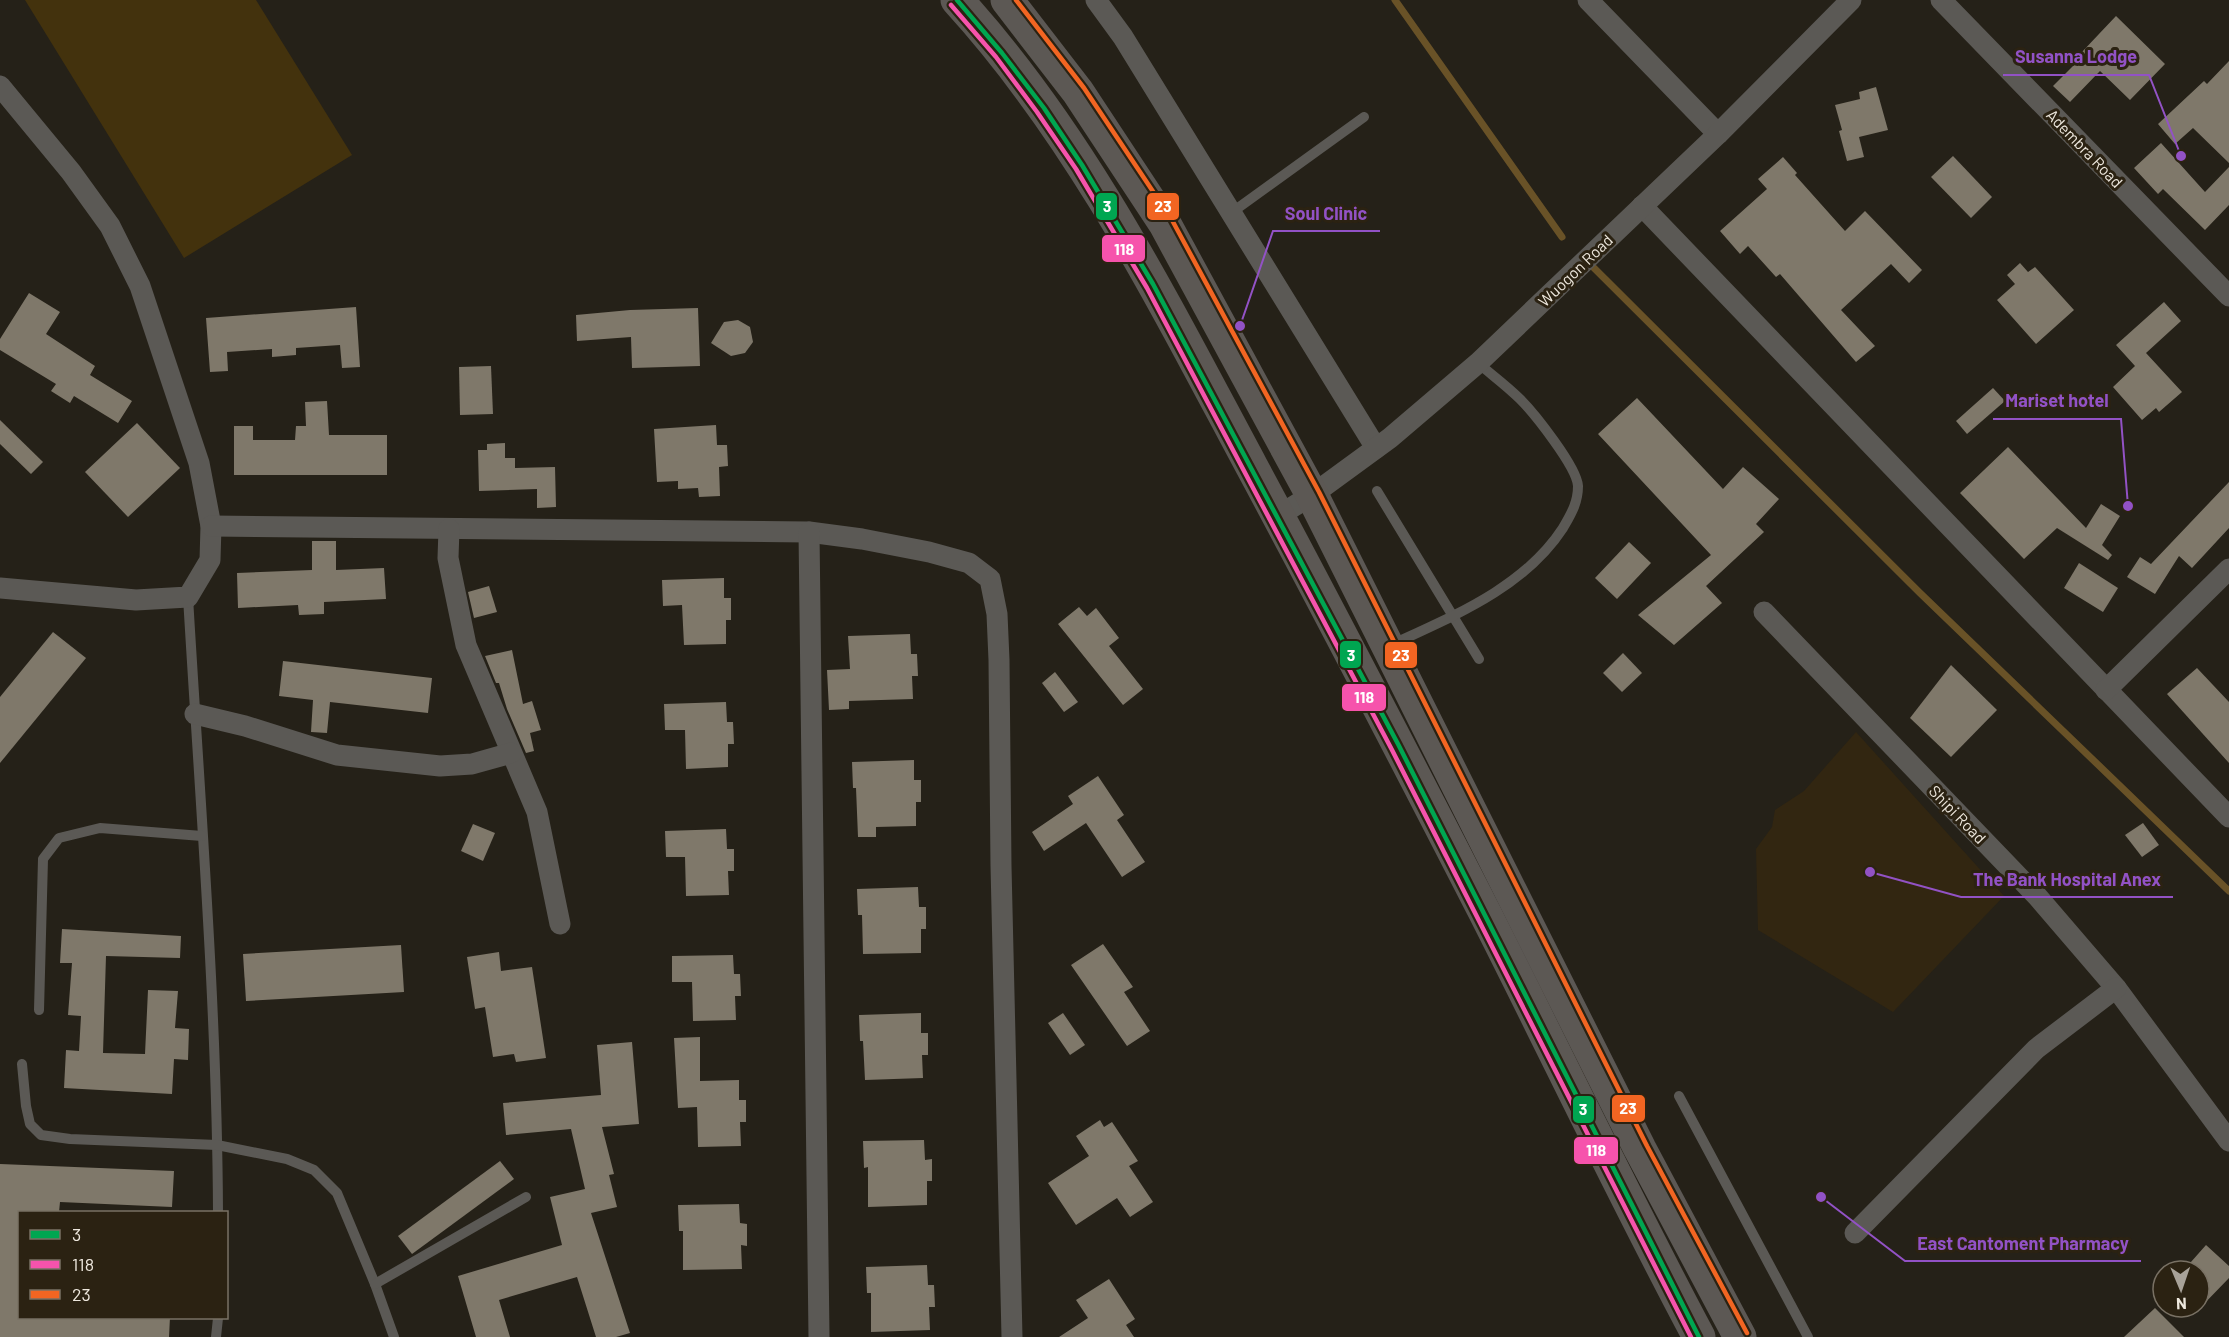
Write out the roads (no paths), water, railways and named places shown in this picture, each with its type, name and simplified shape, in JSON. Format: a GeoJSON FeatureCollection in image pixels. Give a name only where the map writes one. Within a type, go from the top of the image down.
{"type":"FeatureCollection","features":[{"type":"Feature","properties":{"kind":"main road"},"geometry":{"type":"LineString","coordinates":[[957,0],[992,38],[1054,122],[1143,264],[1278,516],[1484,912],[1651,1248],[1699,1337]]}},
{"type":"Feature","properties":{"kind":"main road"},"geometry":{"type":"LineString","coordinates":[[1007,0],[1078,92],[1165,224],[1312,495],[1640,1149],[1740,1337]]}},
{"type":"Feature","properties":{"kind":"street"},"geometry":{"type":"LineString","coordinates":[[1096,0],[1123,37],[1376,448]]}},
{"type":"Feature","properties":{"kind":"street"},"geometry":{"type":"LineString","coordinates":[[1588,0],[1718,134]]}},
{"type":"Feature","properties":{"kind":"street","name":"Wuogon Road"},"geometry":{"type":"LineString","coordinates":[[1278,516],[1312,495],[1376,448],[1478,363],[1718,134],[1851,0]]}},
{"type":"Feature","properties":{"kind":"street","name":"Adembra Road"},"geometry":{"type":"LineString","coordinates":[[1941,0],[2229,296]]}},
{"type":"Feature","properties":{"kind":"street"},"geometry":{"type":"LineString","coordinates":[[0,86],[71,172],[110,226],[135,276],[199,463],[212,526],[210,560],[188,597],[136,600],[0,588]]}},
{"type":"Feature","properties":{"kind":"street"},"geometry":{"type":"LineString","coordinates":[[1642,206],[2229,817]]}},
{"type":"Feature","properties":{"kind":"street"},"geometry":{"type":"LineString","coordinates":[[212,526],[809,532],[929,552],[969,563],[990,579],[997,614],[999,660],[1000,866],[1012,1337]]}},
{"type":"Feature","properties":{"kind":"street"},"geometry":{"type":"LineString","coordinates":[[449,528],[448,558],[466,645],[537,812],[560,924]]}},
{"type":"Feature","properties":{"kind":"street"},"geometry":{"type":"LineString","coordinates":[[809,532],[819,1337]]}},
{"type":"Feature","properties":{"kind":"street"},"geometry":{"type":"LineString","coordinates":[[2106,690],[2229,569]]}},
{"type":"Feature","properties":{"kind":"street","name":"Shipi Road"},"geometry":{"type":"LineString","coordinates":[[1764,612],[2037,896],[2116,988],[2229,1141]]}},
{"type":"Feature","properties":{"kind":"street"},"geometry":{"type":"LineString","coordinates":[[195,714],[245,726],[337,755],[440,766],[471,764],[511,753]]}},
{"type":"Feature","properties":{"kind":"street"},"geometry":{"type":"LineString","coordinates":[[1855,1233],[2036,1049],[2116,988]]}},
{"type":"Feature","properties":{"kind":"lane"},"geometry":{"type":"LineString","coordinates":[[1231,213],[1364,117]]}},
{"type":"Feature","properties":{"kind":"lane"},"geometry":{"type":"LineString","coordinates":[[1388,646],[1479,603],[1525,571],[1552,544],[1575,509],[1578,484],[1567,459],[1520,399],[1478,363]]}},
{"type":"Feature","properties":{"kind":"lane"},"geometry":{"type":"LineString","coordinates":[[1377,491],[1479,659]]}},
{"type":"Feature","properties":{"kind":"lane"},"geometry":{"type":"LineString","coordinates":[[188,597],[202,836],[217,1145],[218,1211]]}},
{"type":"Feature","properties":{"kind":"lane"},"geometry":{"type":"LineString","coordinates":[[39,1010],[43,859],[59,838],[100,828],[202,836]]}},
{"type":"Feature","properties":{"kind":"lane"},"geometry":{"type":"LineString","coordinates":[[22,1064],[30,1124],[41,1134],[70,1139],[217,1145],[287,1159],[314,1170],[337,1193],[375,1284],[394,1337]]}},
{"type":"Feature","properties":{"kind":"lane"},"geometry":{"type":"LineString","coordinates":[[1679,1096],[1808,1337]]}},
{"type":"Feature","properties":{"kind":"lane"},"geometry":{"type":"LineString","coordinates":[[375,1284],[526,1197]]}},
{"type":"Feature","properties":{"kind":"lane"},"geometry":{"type":"LineString","coordinates":[[216,1337],[218,1319]]}},
{"type":"Feature","properties":{"kind":"waterway"},"geometry":{"type":"LineString","coordinates":[[1395,0],[1562,237]]}},
{"type":"Feature","properties":{"kind":"waterway"},"geometry":{"type":"LineString","coordinates":[[1594,268],[1920,593],[2229,891]]}},
{"type":"Feature","properties":{"kind":"place","name":"Susanna Lodge"},"geometry":{"type":"Point","coordinates":[2181,156]}},
{"type":"Feature","properties":{"kind":"place","name":"Soul Clinic"},"geometry":{"type":"Point","coordinates":[1240,326]}},
{"type":"Feature","properties":{"kind":"place","name":"Mariset hotel"},"geometry":{"type":"Point","coordinates":[2128,506]}},
{"type":"Feature","properties":{"kind":"place","name":"The Bank Hospital Anex"},"geometry":{"type":"Point","coordinates":[1870,872]}},
{"type":"Feature","properties":{"kind":"place","name":"East Cantoment Pharmacy"},"geometry":{"type":"Point","coordinates":[1821,1197]}}]}
